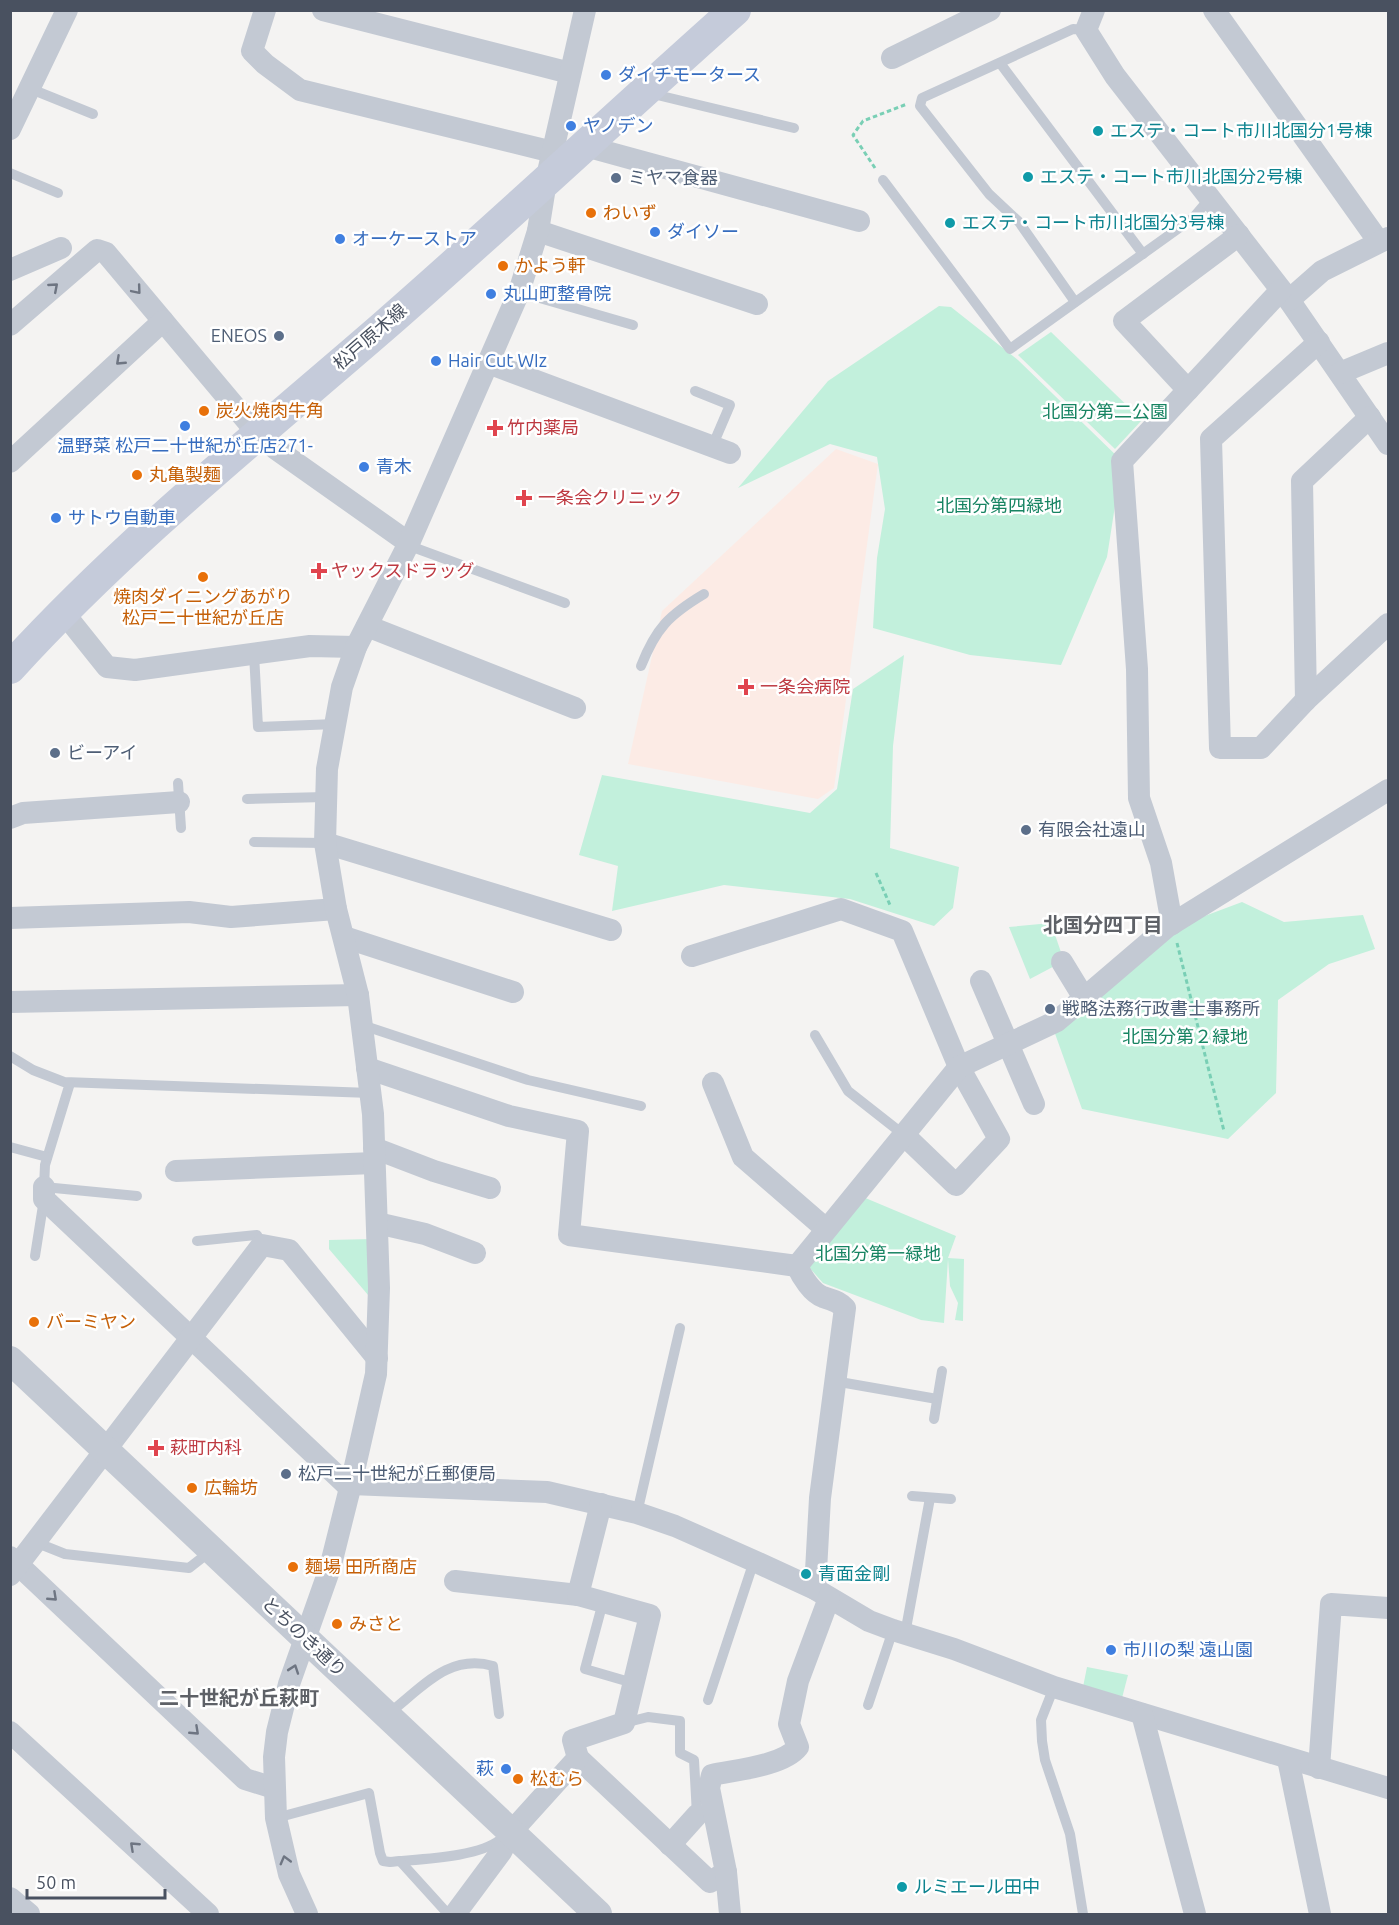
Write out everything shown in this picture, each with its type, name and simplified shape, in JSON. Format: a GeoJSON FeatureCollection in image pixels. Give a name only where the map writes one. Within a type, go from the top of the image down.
{"type":"FeatureCollection","features":[{"type":"Feature","properties":{"kind":"main road","name":"松戸原木線"},"geometry":{"type":"LineString","coordinates":[[10,668],[63,612],[156,524],[260,433],[549,166],[585,146],[735,10]]}},
{"type":"Feature","properties":{"kind":"street"},"geometry":{"type":"LineString","coordinates":[[10,129],[67,10]]}},
{"type":"Feature","properties":{"kind":"street"},"geometry":{"type":"LineString","coordinates":[[265,10],[252,51],[265,64],[300,90],[549,166]]}},
{"type":"Feature","properties":{"kind":"street"},"geometry":{"type":"LineString","coordinates":[[322,10],[570,74]]}},
{"type":"Feature","properties":{"kind":"street"},"geometry":{"type":"LineString","coordinates":[[307,1914],[289,1874],[276,1818],[274,1788],[277,1732],[289,1684],[330,1568],[376,1374],[379,1288],[370,1093],[358,995],[336,909],[325,843],[327,769],[342,687],[356,647],[409,543],[519,291],[538,231],[549,166],[585,10]]}},
{"type":"Feature","properties":{"kind":"street"},"geometry":{"type":"LineString","coordinates":[[892,58],[990,10]]}},
{"type":"Feature","properties":{"kind":"street"},"geometry":{"type":"LineString","coordinates":[[1173,924],[1161,863],[1138,798],[1137,669],[1122,461],[1188,390],[1285,295],[1322,271],[1384,240],[1214,10]]}},
{"type":"Feature","properties":{"kind":"street"},"geometry":{"type":"LineString","coordinates":[[1090,20],[1115,76],[1285,295],[1389,444]]}},
{"type":"Feature","properties":{"kind":"street"},"geometry":{"type":"LineString","coordinates":[[585,146],[859,221]]}},
{"type":"Feature","properties":{"kind":"street"},"geometry":{"type":"LineString","coordinates":[[538,231],[757,304]]}},
{"type":"Feature","properties":{"kind":"street"},"geometry":{"type":"LineString","coordinates":[[1188,390],[1124,321],[1239,235]]}},
{"type":"Feature","properties":{"kind":"street"},"geometry":{"type":"LineString","coordinates":[[10,270],[61,248]]}},
{"type":"Feature","properties":{"kind":"street"},"geometry":{"type":"LineString","coordinates":[[10,325],[97,250],[106,253],[260,433],[276,448],[409,543]]}},
{"type":"Feature","properties":{"kind":"street"},"geometry":{"type":"LineString","coordinates":[[10,462],[164,321]]}},
{"type":"Feature","properties":{"kind":"street"},"geometry":{"type":"LineString","coordinates":[[1319,342],[1211,439],[1220,748],[1261,748],[1306,700],[1389,624]]}},
{"type":"Feature","properties":{"kind":"street"},"geometry":{"type":"LineString","coordinates":[[1340,373],[1389,352]]}},
{"type":"Feature","properties":{"kind":"street"},"geometry":{"type":"LineString","coordinates":[[488,363],[721,450]]}},
{"type":"Feature","properties":{"kind":"street"},"geometry":{"type":"LineString","coordinates":[[1306,700],[1302,481],[1370,417]]}},
{"type":"Feature","properties":{"kind":"street"},"geometry":{"type":"LineString","coordinates":[[63,612],[107,668],[135,670],[310,646],[356,647]]}},
{"type":"Feature","properties":{"kind":"street"},"geometry":{"type":"LineString","coordinates":[[367,626],[575,708]]}},
{"type":"Feature","properties":{"kind":"street"},"geometry":{"type":"LineString","coordinates":[[797,1266],[959,1067],[1057,1021],[1173,924],[1389,790]]}},
{"type":"Feature","properties":{"kind":"street"},"geometry":{"type":"LineString","coordinates":[[10,818],[22,813],[178,793]]}},
{"type":"Feature","properties":{"kind":"street"},"geometry":{"type":"LineString","coordinates":[[325,843],[612,930]]}},
{"type":"Feature","properties":{"kind":"street"},"geometry":{"type":"LineString","coordinates":[[10,918],[189,912],[231,917],[336,909]]}},
{"type":"Feature","properties":{"kind":"street"},"geometry":{"type":"LineString","coordinates":[[692,956],[841,909],[902,931],[959,1067],[999,1139],[956,1185],[904,1135]]}},
{"type":"Feature","properties":{"kind":"street"},"geometry":{"type":"LineString","coordinates":[[344,937],[513,992]]}},
{"type":"Feature","properties":{"kind":"street"},"geometry":{"type":"LineString","coordinates":[[1062,962],[1084,998]]}},
{"type":"Feature","properties":{"kind":"street"},"geometry":{"type":"LineString","coordinates":[[981,981],[1035,1104]]}},
{"type":"Feature","properties":{"kind":"street"},"geometry":{"type":"LineString","coordinates":[[10,1002],[358,995]]}},
{"type":"Feature","properties":{"kind":"street"},"geometry":{"type":"LineString","coordinates":[[367,1068],[509,1116],[578,1131],[569,1235],[797,1266]]}},
{"type":"Feature","properties":{"kind":"street"},"geometry":{"type":"LineString","coordinates":[[713,1083],[742,1157],[826,1229]]}},
{"type":"Feature","properties":{"kind":"street"},"geometry":{"type":"LineString","coordinates":[[176,1171],[374,1155],[490,1188]]}},
{"type":"Feature","properties":{"kind":"street"},"geometry":{"type":"LineString","coordinates":[[44,1193],[190,1340],[350,1486],[547,1492],[637,1513],[675,1526],[754,1561],[822,1594],[869,1621],[899,1632],[954,1649],[1054,1687],[1389,1788]]}},
{"type":"Feature","properties":{"kind":"street"},"geometry":{"type":"LineString","coordinates":[[376,1223],[424,1234],[475,1253]]}},
{"type":"Feature","properties":{"kind":"street"},"geometry":{"type":"LineString","coordinates":[[274,1788],[245,1779],[13,1566],[35,1542],[262,1245],[289,1250],[377,1358]]}},
{"type":"Feature","properties":{"kind":"street"},"geometry":{"type":"LineString","coordinates":[[729,1914],[726,1872],[709,1788],[712,1775],[770,1763],[793,1753],[798,1747],[789,1724],[798,1681],[822,1594],[820,1498],[833,1381],[845,1308],[838,1300],[820,1297],[803,1278],[797,1266]]}},
{"type":"Feature","properties":{"kind":"street","name":"とちのき通り"},"geometry":{"type":"LineString","coordinates":[[10,1360],[598,1914]]}},
{"type":"Feature","properties":{"kind":"street"},"geometry":{"type":"LineString","coordinates":[[578,1595],[601,1504]]}},
{"type":"Feature","properties":{"kind":"street"},"geometry":{"type":"LineString","coordinates":[[455,1581],[578,1595],[650,1615],[624,1723],[573,1740],[579,1758],[710,1882],[726,1872]]}},
{"type":"Feature","properties":{"kind":"street"},"geometry":{"type":"LineString","coordinates":[[1319,1768],[1331,1604],[1389,1608]]}},
{"type":"Feature","properties":{"kind":"street"},"geometry":{"type":"LineString","coordinates":[[1142,1714],[1195,1914]]}},
{"type":"Feature","properties":{"kind":"street"},"geometry":{"type":"LineString","coordinates":[[10,1732],[208,1914]]}},
{"type":"Feature","properties":{"kind":"street"},"geometry":{"type":"LineString","coordinates":[[455,1914],[501,1852],[511,1832],[579,1758]]}},
{"type":"Feature","properties":{"kind":"street"},"geometry":{"type":"LineString","coordinates":[[1288,1759],[1320,1914]]}},
{"type":"Feature","properties":{"kind":"street"},"geometry":{"type":"LineString","coordinates":[[670,1845],[697,1815]]}},
{"type":"Feature","properties":{"kind":"street"},"geometry":{"type":"LineString","coordinates":[[10,1898],[29,1914]]}},
{"type":"Feature","properties":{"kind":"lane"},"geometry":{"type":"LineString","coordinates":[[1075,302],[1018,222],[989,194],[920,106],[922,99],[1090,20]]}},
{"type":"Feature","properties":{"kind":"lane"},"geometry":{"type":"LineString","coordinates":[[1000,63],[1143,254]]}},
{"type":"Feature","properties":{"kind":"lane"},"geometry":{"type":"LineString","coordinates":[[31,89],[93,114]]}},
{"type":"Feature","properties":{"kind":"lane"},"geometry":{"type":"LineString","coordinates":[[643,92],[794,128]]}},
{"type":"Feature","properties":{"kind":"lane"},"geometry":{"type":"LineString","coordinates":[[10,172],[58,193]]}},
{"type":"Feature","properties":{"kind":"lane"},"geometry":{"type":"LineString","coordinates":[[883,180],[1010,349],[1193,218],[1210,198]]}},
{"type":"Feature","properties":{"kind":"lane"},"geometry":{"type":"LineString","coordinates":[[519,291],[633,325]]}},
{"type":"Feature","properties":{"kind":"lane"},"geometry":{"type":"LineString","coordinates":[[695,391],[729,405],[721,450]]}},
{"type":"Feature","properties":{"kind":"lane"},"geometry":{"type":"LineString","coordinates":[[409,543],[418,549],[565,603]]}},
{"type":"Feature","properties":{"kind":"lane"},"geometry":{"type":"LineString","coordinates":[[641,666],[651,642],[663,623],[676,611],[704,594]]}},
{"type":"Feature","properties":{"kind":"lane"},"geometry":{"type":"LineString","coordinates":[[254,654],[258,727],[336,724]]}},
{"type":"Feature","properties":{"kind":"lane"},"geometry":{"type":"LineString","coordinates":[[178,793],[181,828]]}},
{"type":"Feature","properties":{"kind":"lane"},"geometry":{"type":"LineString","coordinates":[[247,799],[325,797]]}},
{"type":"Feature","properties":{"kind":"lane"},"geometry":{"type":"LineString","coordinates":[[254,842],[325,843]]}},
{"type":"Feature","properties":{"kind":"lane"},"geometry":{"type":"LineString","coordinates":[[361,1025],[528,1080],[641,1106]]}},
{"type":"Feature","properties":{"kind":"lane"},"geometry":{"type":"LineString","coordinates":[[815,1035],[848,1092],[904,1135]]}},
{"type":"Feature","properties":{"kind":"lane"},"geometry":{"type":"LineString","coordinates":[[10,1056],[33,1070],[70,1083],[370,1093]]}},
{"type":"Feature","properties":{"kind":"lane"},"geometry":{"type":"LineString","coordinates":[[35,1256],[47,1157],[70,1083]]}},
{"type":"Feature","properties":{"kind":"lane"},"geometry":{"type":"LineString","coordinates":[[10,1147],[47,1157]]}},
{"type":"Feature","properties":{"kind":"lane"},"geometry":{"type":"LineString","coordinates":[[44,1193],[137,1196]]}},
{"type":"Feature","properties":{"kind":"lane"},"geometry":{"type":"LineString","coordinates":[[197,1241],[257,1235],[262,1245]]}},
{"type":"Feature","properties":{"kind":"lane"},"geometry":{"type":"LineString","coordinates":[[637,1513],[680,1328]]}},
{"type":"Feature","properties":{"kind":"lane"},"geometry":{"type":"LineString","coordinates":[[934,1419],[942,1371]]}},
{"type":"Feature","properties":{"kind":"lane"},"geometry":{"type":"LineString","coordinates":[[833,1381],[937,1399]]}},
{"type":"Feature","properties":{"kind":"lane"},"geometry":{"type":"LineString","coordinates":[[912,1496],[951,1499]]}},
{"type":"Feature","properties":{"kind":"lane"},"geometry":{"type":"LineString","coordinates":[[868,1705],[899,1632],[930,1498]]}},
{"type":"Feature","properties":{"kind":"lane"},"geometry":{"type":"LineString","coordinates":[[35,1542],[65,1554],[189,1568],[213,1550]]}},
{"type":"Feature","properties":{"kind":"lane"},"geometry":{"type":"LineString","coordinates":[[708,1700],[754,1561]]}},
{"type":"Feature","properties":{"kind":"lane"},"geometry":{"type":"LineString","coordinates":[[603,1602],[585,1669],[633,1683]]}},
{"type":"Feature","properties":{"kind":"lane"},"geometry":{"type":"LineString","coordinates":[[387,1715],[444,1670],[455,1664],[482,1663],[493,1666],[500,1714]]}},
{"type":"Feature","properties":{"kind":"lane"},"geometry":{"type":"LineString","coordinates":[[1054,1687],[1041,1720],[1042,1742],[1045,1760],[1070,1834],[1083,1914]]}},
{"type":"Feature","properties":{"kind":"lane"},"geometry":{"type":"LineString","coordinates":[[624,1723],[648,1717],[680,1721],[680,1753],[694,1760],[697,1815]]}},
{"type":"Feature","properties":{"kind":"lane"},"geometry":{"type":"LineString","coordinates":[[276,1818],[369,1794],[383,1861],[400,1861],[474,1851],[494,1845],[511,1832]]}},
{"type":"Feature","properties":{"kind":"lane"},"geometry":{"type":"LineString","coordinates":[[400,1861],[448,1914]]}},
{"type":"Feature","properties":{"kind":"path"},"geometry":{"type":"LineString","coordinates":[[883,180],[853,135],[863,121],[922,99]]}},
{"type":"Feature","properties":{"kind":"path"},"geometry":{"type":"LineString","coordinates":[[876,873],[902,931]]}},
{"type":"Feature","properties":{"kind":"path"},"geometry":{"type":"LineString","coordinates":[[1173,924],[1224,1131]]}},
{"type":"Feature","properties":{"kind":"shaded area","name":"一条会病院"},"geometry":{"type":"Polygon","coordinates":[[[836,449],[878,464],[834,788],[818,799],[628,764],[662,611],[836,449]]]}},
{"type":"Feature","properties":{"kind":"green space","name":"北国分第四緑地"},"geometry":{"type":"Polygon","coordinates":[[[939,306],[951,307],[1018,360],[1122,461],[1107,557],[1061,665],[970,655],[873,628],[877,558],[885,509],[877,457],[830,444],[738,488],[828,381],[939,306]]]}},
{"type":"Feature","properties":{"kind":"green space","name":"北国分第二公園"},"geometry":{"type":"Polygon","coordinates":[[[1051,332],[1142,420],[1115,449],[1018,355],[1051,332]]]}},
{"type":"Feature","properties":{"kind":"green space"},"geometry":{"type":"Polygon","coordinates":[[[904,655],[893,746],[890,848],[959,867],[953,908],[934,926],[850,899],[724,885],[612,911],[618,866],[579,855],[602,775],[810,813],[837,789],[853,689],[904,655]]]}},
{"type":"Feature","properties":{"kind":"green space","name":"北国分第２緑地"},"geometry":{"type":"Polygon","coordinates":[[[1242,902],[1284,922],[1363,915],[1375,949],[1329,964],[1278,1000],[1276,1093],[1228,1139],[1082,1109],[1053,1028],[1178,926],[1242,902]]]}},
{"type":"Feature","properties":{"kind":"green space"},"geometry":{"type":"Polygon","coordinates":[[[1051,923],[1064,961],[1030,979],[1009,927],[1051,923]]]}},
{"type":"Feature","properties":{"kind":"green space","name":"北国分第一緑地"},"geometry":{"type":"Polygon","coordinates":[[[863,1197],[956,1236],[948,1258],[964,1259],[963,1321],[955,1320],[958,1303],[950,1286],[948,1259],[944,1323],[921,1320],[823,1283],[808,1266],[863,1197]]]}},
{"type":"Feature","properties":{"kind":"green space"},"geometry":{"type":"Polygon","coordinates":[[[372,1239],[374,1302],[329,1249],[329,1240],[372,1239]]]}},
{"type":"Feature","properties":{"kind":"green space"},"geometry":{"type":"Polygon","coordinates":[[[1087,1667],[1128,1675],[1122,1698],[1083,1687],[1087,1667]]]}},
{"type":"Feature","properties":{"kind":"place","name":"ダイチモータース"},"geometry":{"type":"Point","coordinates":[606,75]}},
{"type":"Feature","properties":{"kind":"place","name":"ヤノデン"},"geometry":{"type":"Point","coordinates":[571,126]}},
{"type":"Feature","properties":{"kind":"place","name":"エステ・コート市川北国分1号棟"},"geometry":{"type":"Point","coordinates":[1098,131]}},
{"type":"Feature","properties":{"kind":"place","name":"エステ・コート市川北国分2号棟"},"geometry":{"type":"Point","coordinates":[1028,177]}},
{"type":"Feature","properties":{"kind":"place","name":"ミヤマ食器"},"geometry":{"type":"Point","coordinates":[616,178]}},
{"type":"Feature","properties":{"kind":"place","name":"わいず"},"geometry":{"type":"Point","coordinates":[591,213]}},
{"type":"Feature","properties":{"kind":"place","name":"エステ・コート市川北国分3号棟"},"geometry":{"type":"Point","coordinates":[950,223]}},
{"type":"Feature","properties":{"kind":"place","name":"ダイソー"},"geometry":{"type":"Point","coordinates":[655,232]}},
{"type":"Feature","properties":{"kind":"place","name":"オーケーストア"},"geometry":{"type":"Point","coordinates":[340,239]}},
{"type":"Feature","properties":{"kind":"place","name":"かよう軒"},"geometry":{"type":"Point","coordinates":[503,266]}},
{"type":"Feature","properties":{"kind":"place","name":"丸山町整骨院"},"geometry":{"type":"Point","coordinates":[491,294]}},
{"type":"Feature","properties":{"kind":"place","name":"ENEOS"},"geometry":{"type":"Point","coordinates":[279,336]}},
{"type":"Feature","properties":{"kind":"place","name":"Hair Cut WIz"},"geometry":{"type":"Point","coordinates":[436,361]}},
{"type":"Feature","properties":{"kind":"place","name":"炭火焼肉牛角"},"geometry":{"type":"Point","coordinates":[204,411]}},
{"type":"Feature","properties":{"kind":"place","name":"温野菜 松戸二十世紀が丘店271-"},"geometry":{"type":"Point","coordinates":[185,426]}},
{"type":"Feature","properties":{"kind":"place","name":"竹内薬局"},"geometry":{"type":"Point","coordinates":[495,428]}},
{"type":"Feature","properties":{"kind":"place","name":"青木"},"geometry":{"type":"Point","coordinates":[364,467]}},
{"type":"Feature","properties":{"kind":"place","name":"丸亀製麺"},"geometry":{"type":"Point","coordinates":[137,475]}},
{"type":"Feature","properties":{"kind":"place","name":"一条会クリニック"},"geometry":{"type":"Point","coordinates":[524,498]}},
{"type":"Feature","properties":{"kind":"place","name":"サトウ自動車"},"geometry":{"type":"Point","coordinates":[56,518]}},
{"type":"Feature","properties":{"kind":"place","name":"ヤックスドラッグ"},"geometry":{"type":"Point","coordinates":[319,571]}},
{"type":"Feature","properties":{"kind":"place","name":"焼肉ダイニングあがり 松戸二十世紀が丘店"},"geometry":{"type":"Point","coordinates":[203,577]}},
{"type":"Feature","properties":{"kind":"place","name":"一条会病院"},"geometry":{"type":"Point","coordinates":[746,687]}},
{"type":"Feature","properties":{"kind":"place","name":"ビーアイ"},"geometry":{"type":"Point","coordinates":[55,753]}},
{"type":"Feature","properties":{"kind":"place","name":"有限会社遠山"},"geometry":{"type":"Point","coordinates":[1026,830]}},
{"type":"Feature","properties":{"kind":"place","name":"戦略法務行政書士事務所"},"geometry":{"type":"Point","coordinates":[1050,1009]}},
{"type":"Feature","properties":{"kind":"place","name":"バーミヤン"},"geometry":{"type":"Point","coordinates":[34,1322]}},
{"type":"Feature","properties":{"kind":"place","name":"萩町内科"},"geometry":{"type":"Point","coordinates":[156,1448]}},
{"type":"Feature","properties":{"kind":"place","name":"松戸二十世紀が丘郵便局"},"geometry":{"type":"Point","coordinates":[286,1474]}},
{"type":"Feature","properties":{"kind":"place","name":"広輪坊"},"geometry":{"type":"Point","coordinates":[192,1488]}},
{"type":"Feature","properties":{"kind":"place","name":"麺場 田所商店"},"geometry":{"type":"Point","coordinates":[293,1567]}},
{"type":"Feature","properties":{"kind":"place","name":"青面金剛"},"geometry":{"type":"Point","coordinates":[806,1574]}},
{"type":"Feature","properties":{"kind":"place","name":"みさと"},"geometry":{"type":"Point","coordinates":[337,1624]}},
{"type":"Feature","properties":{"kind":"place","name":"市川の梨 遠山園"},"geometry":{"type":"Point","coordinates":[1111,1650]}},
{"type":"Feature","properties":{"kind":"place","name":"萩"},"geometry":{"type":"Point","coordinates":[506,1769]}},
{"type":"Feature","properties":{"kind":"place","name":"松むら"},"geometry":{"type":"Point","coordinates":[518,1779]}},
{"type":"Feature","properties":{"kind":"place","name":"ルミエール田中"},"geometry":{"type":"Point","coordinates":[902,1887]}},
{"type":"Feature","properties":{"kind":"district","name":"北国分四丁目"},"geometry":{"type":"Point","coordinates":[1103,925]}},
{"type":"Feature","properties":{"kind":"district","name":"二十世紀が丘萩町"},"geometry":{"type":"Point","coordinates":[239,1698]}}]}
